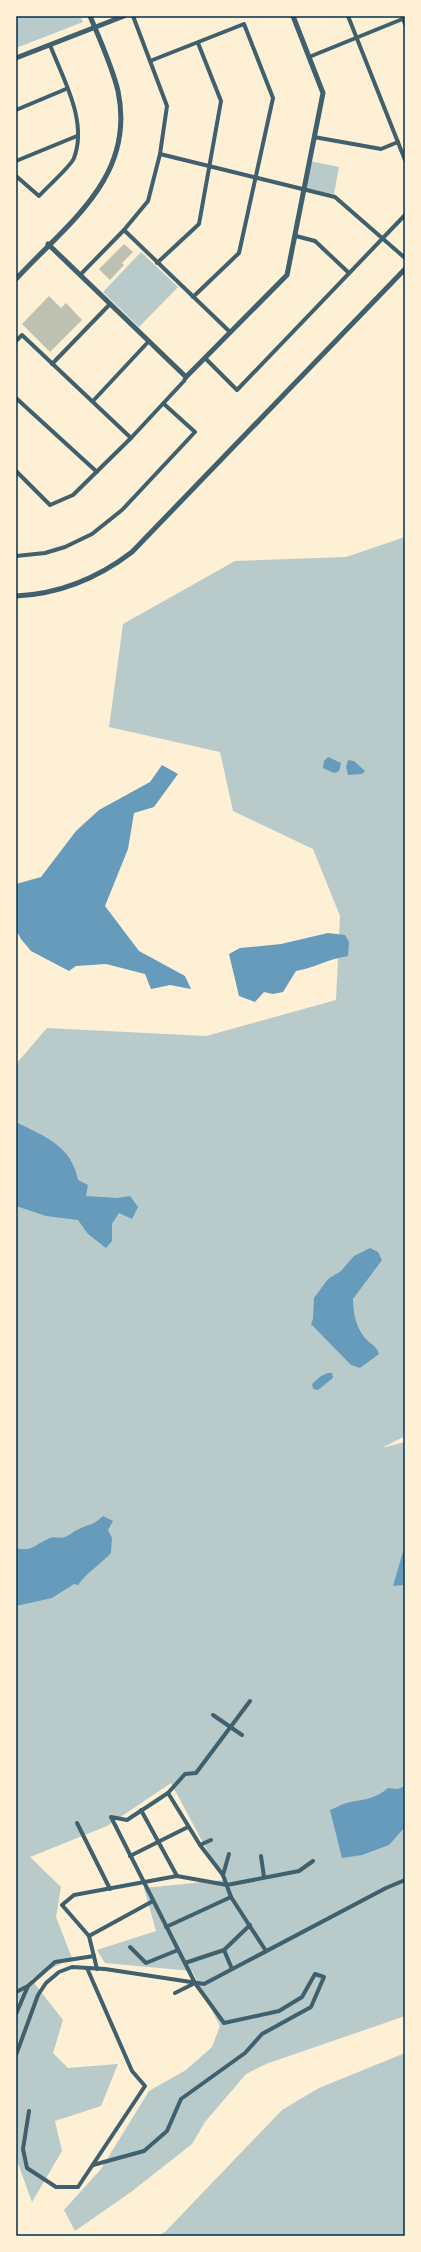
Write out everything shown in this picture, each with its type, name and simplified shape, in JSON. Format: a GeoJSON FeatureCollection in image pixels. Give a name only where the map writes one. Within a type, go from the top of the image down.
{"type":"FeatureCollection","features":[{"type":"Feature","properties":{"kind":"street"},"geometry":{"type":"LineString","coordinates":[[16,278],[91,202],[109,173],[119,143],[121,117],[117,90],[90,16]]}},
{"type":"Feature","properties":{"kind":"street"},"geometry":{"type":"LineString","coordinates":[[16,58],[124,16]]}},
{"type":"Feature","properties":{"kind":"street"},"geometry":{"type":"LineString","coordinates":[[80,275],[124,230],[148,201],[160,154],[167,106],[133,16]]}},
{"type":"Feature","properties":{"kind":"street"},"geometry":{"type":"LineString","coordinates":[[16,471],[50,504],[72,494],[97,472],[131,438],[164,404],[186,377],[286,275],[296,236],[323,93],[293,16]]}},
{"type":"Feature","properties":{"kind":"street"},"geometry":{"type":"LineString","coordinates":[[348,16],[405,160]]}},
{"type":"Feature","properties":{"kind":"street"},"geometry":{"type":"LineString","coordinates":[[309,57],[403,18],[405,24]]}},
{"type":"Feature","properties":{"kind":"street"},"geometry":{"type":"LineString","coordinates":[[150,61],[244,24],[273,98],[240,253],[193,297]]}},
{"type":"Feature","properties":{"kind":"street"},"geometry":{"type":"LineString","coordinates":[[157,263],[199,224],[221,101],[198,43]]}},
{"type":"Feature","properties":{"kind":"street"},"geometry":{"type":"LineString","coordinates":[[16,176],[38,196],[74,158],[77,136],[76,114],[50,45]]}},
{"type":"Feature","properties":{"kind":"street"},"geometry":{"type":"LineString","coordinates":[[16,110],[66,89]]}},
{"type":"Feature","properties":{"kind":"street"},"geometry":{"type":"LineString","coordinates":[[16,161],[77,136]]}},
{"type":"Feature","properties":{"kind":"street"},"geometry":{"type":"LineString","coordinates":[[314,137],[381,149],[398,142]]}},
{"type":"Feature","properties":{"kind":"street"},"geometry":{"type":"LineString","coordinates":[[160,154],[335,197],[405,258]]}},
{"type":"Feature","properties":{"kind":"street"},"geometry":{"type":"LineString","coordinates":[[205,358],[237,390],[405,214]]}},
{"type":"Feature","properties":{"kind":"street"},"geometry":{"type":"LineString","coordinates":[[124,230],[230,332]]}},
{"type":"Feature","properties":{"kind":"street"},"geometry":{"type":"LineString","coordinates":[[296,236],[315,241],[349,273]]}},
{"type":"Feature","properties":{"kind":"street"},"geometry":{"type":"LineString","coordinates":[[48,244],[186,377]]}},
{"type":"Feature","properties":{"kind":"street"},"geometry":{"type":"LineString","coordinates":[[16,596],[40,594],[79,584],[116,564],[132,552],[405,269]]}},
{"type":"Feature","properties":{"kind":"street"},"geometry":{"type":"LineString","coordinates":[[52,364],[110,304]]}},
{"type":"Feature","properties":{"kind":"street"},"geometry":{"type":"LineString","coordinates":[[16,341],[22,335],[131,438]]}},
{"type":"Feature","properties":{"kind":"street"},"geometry":{"type":"LineString","coordinates":[[93,401],[149,341]]}},
{"type":"Feature","properties":{"kind":"street"},"geometry":{"type":"LineString","coordinates":[[16,398],[97,472]]}},
{"type":"Feature","properties":{"kind":"street"},"geometry":{"type":"LineString","coordinates":[[16,556],[44,553],[65,547],[92,534],[122,510],[195,432],[164,404]]}},
{"type":"Feature","properties":{"kind":"street"},"geometry":{"type":"LineString","coordinates":[[94,2165],[144,2151],[167,2131],[181,2099],[245,2053],[262,2034],[311,2008],[324,1977],[315,1974],[302,1997],[280,2011],[224,2023],[196,1983],[185,1963],[111,1817],[127,1820],[168,1793],[185,1774],[196,1773],[250,1701]]}},
{"type":"Feature","properties":{"kind":"street"},"geometry":{"type":"LineString","coordinates":[[213,1715],[242,1735]]}},
{"type":"Feature","properties":{"kind":"street"},"geometry":{"type":"LineString","coordinates":[[168,1793],[200,1845],[223,1875],[231,1897],[266,1952]]}},
{"type":"Feature","properties":{"kind":"street"},"geometry":{"type":"LineString","coordinates":[[141,1810],[177,1876]]}},
{"type":"Feature","properties":{"kind":"street"},"geometry":{"type":"LineString","coordinates":[[77,1823],[110,1889]]}},
{"type":"Feature","properties":{"kind":"street"},"geometry":{"type":"LineString","coordinates":[[130,1856],[188,1827]]}},
{"type":"Feature","properties":{"kind":"street"},"geometry":{"type":"LineString","coordinates":[[200,1845],[211,1840]]}},
{"type":"Feature","properties":{"kind":"street"},"geometry":{"type":"LineString","coordinates":[[223,1875],[229,1854]]}},
{"type":"Feature","properties":{"kind":"street"},"geometry":{"type":"LineString","coordinates":[[261,1856],[264,1877]]}},
{"type":"Feature","properties":{"kind":"street"},"geometry":{"type":"LineString","coordinates":[[97,1969],[89,1936],[62,1905],[74,1895],[177,1876],[227,1885],[299,1871],[313,1861]]}},
{"type":"Feature","properties":{"kind":"street"},"geometry":{"type":"LineString","coordinates":[[16,2055],[38,1995],[46,1983],[59,1972],[72,1967],[87,1968],[204,1984],[386,1888],[405,1880]]}},
{"type":"Feature","properties":{"kind":"street"},"geometry":{"type":"LineString","coordinates":[[166,1927],[231,1897]]}},
{"type":"Feature","properties":{"kind":"street"},"geometry":{"type":"LineString","coordinates":[[89,1936],[153,1901]]}},
{"type":"Feature","properties":{"kind":"street"},"geometry":{"type":"LineString","coordinates":[[185,1963],[224,1950],[250,1925]]}},
{"type":"Feature","properties":{"kind":"street"},"geometry":{"type":"LineString","coordinates":[[130,1946],[146,1963],[178,1950]]}},
{"type":"Feature","properties":{"kind":"street"},"geometry":{"type":"LineString","coordinates":[[224,1950],[232,1969]]}},
{"type":"Feature","properties":{"kind":"street"},"geometry":{"type":"LineString","coordinates":[[16,1992],[28,1986],[55,1962],[94,1956]]}},
{"type":"Feature","properties":{"kind":"street"},"geometry":{"type":"LineString","coordinates":[[29,2111],[23,2149],[27,2168],[56,2187],[78,2187],[145,2086],[132,2071],[87,1968]]}},
{"type":"Feature","properties":{"kind":"street"},"geometry":{"type":"LineString","coordinates":[[175,1993],[196,1983]]}},
{"type":"Feature","properties":{"kind":"street"},"geometry":{"type":"LineString","coordinates":[[16,2014],[17,2006],[28,1986]]}},
{"type":"Feature","properties":{"kind":"shaded area"},"geometry":{"type":"Polygon","coordinates":[[[16,16],[80,16],[83,22],[16,48],[16,16]]]}},
{"type":"Feature","properties":{"kind":"shaded area"},"geometry":{"type":"Polygon","coordinates":[[[310,161],[339,167],[334,194],[305,190],[310,161]]]}},
{"type":"Feature","properties":{"kind":"shaded area"},"geometry":{"type":"Polygon","coordinates":[[[141,252],[178,287],[139,327],[103,292],[141,252]]]}},
{"type":"Feature","properties":{"kind":"shaded area"},"geometry":{"type":"Polygon","coordinates":[[[405,537],[405,1436],[382,1448],[405,1442],[405,2016],[266,2064],[246,2074],[205,2122],[192,2144],[131,2192],[75,2231],[64,2210],[101,2169],[149,2091],[186,2070],[212,2047],[220,2026],[192,1971],[105,1963],[97,1950],[156,1931],[144,1888],[223,1880],[171,1783],[107,1826],[30,1857],[61,1887],[56,1917],[72,1958],[31,1979],[63,2020],[53,2053],[68,2068],[118,2064],[101,2106],[55,2121],[62,2151],[32,2202],[16,2158],[16,1064],[47,1028],[206,1036],[336,1000],[340,916],[313,849],[233,811],[220,752],[109,727],[123,624],[235,561],[346,557],[405,537]]]}},
{"type":"Feature","properties":{"kind":"shaded area"},"geometry":{"type":"Polygon","coordinates":[[[405,2053],[405,2236],[157,2236],[165,2232],[282,2110],[319,2088],[405,2053]]]}},
{"type":"Feature","properties":{"kind":"water"},"geometry":{"type":"Polygon","coordinates":[[[328,757],[341,763],[339,771],[334,773],[323,768],[324,761],[328,757]]]}},
{"type":"Feature","properties":{"kind":"water"},"geometry":{"type":"Polygon","coordinates":[[[348,760],[354,761],[365,771],[362,774],[348,775],[346,767],[348,760]]]}},
{"type":"Feature","properties":{"kind":"water"},"geometry":{"type":"Polygon","coordinates":[[[162,765],[178,774],[154,807],[134,813],[128,849],[105,906],[139,951],[185,976],[191,989],[170,985],[151,989],[145,974],[106,964],[76,966],[69,971],[31,951],[16,930],[16,884],[41,877],[76,831],[99,810],[150,782],[162,765]]]}},
{"type":"Feature","properties":{"kind":"water"},"geometry":{"type":"Polygon","coordinates":[[[328,933],[345,935],[349,942],[348,956],[296,971],[283,992],[273,994],[264,992],[255,1002],[239,996],[229,954],[240,948],[281,944],[328,933]]]}},
{"type":"Feature","properties":{"kind":"water"},"geometry":{"type":"Polygon","coordinates":[[[16,1122],[47,1138],[63,1150],[75,1168],[78,1180],[88,1185],[86,1196],[117,1198],[130,1196],[138,1207],[132,1219],[119,1213],[112,1224],[112,1241],[106,1248],[88,1234],[78,1220],[46,1216],[16,1206],[16,1122]]]}},
{"type":"Feature","properties":{"kind":"water"},"geometry":{"type":"Polygon","coordinates":[[[370,1248],[378,1252],[382,1260],[353,1299],[353,1304],[354,1315],[359,1329],[379,1354],[360,1368],[351,1365],[311,1324],[313,1319],[314,1298],[328,1279],[341,1271],[354,1256],[370,1248]]]}},
{"type":"Feature","properties":{"kind":"water"},"geometry":{"type":"Polygon","coordinates":[[[332,1373],[333,1378],[318,1390],[313,1389],[312,1384],[321,1376],[332,1373]]]}},
{"type":"Feature","properties":{"kind":"water"},"geometry":{"type":"Polygon","coordinates":[[[103,1516],[113,1521],[108,1530],[112,1538],[111,1553],[85,1576],[78,1585],[74,1584],[52,1598],[16,1606],[16,1548],[26,1549],[34,1547],[50,1538],[65,1537],[93,1523],[103,1516]]]}},
{"type":"Feature","properties":{"kind":"water"},"geometry":{"type":"Polygon","coordinates":[[[405,1545],[405,1585],[393,1586],[405,1545]]]}},
{"type":"Feature","properties":{"kind":"water"},"geometry":{"type":"Polygon","coordinates":[[[405,1786],[405,1827],[389,1845],[362,1855],[342,1858],[330,1810],[346,1803],[375,1796],[388,1788],[398,1789],[405,1786]]]}},
{"type":"Feature","properties":{"kind":"building"},"geometry":{"type":"Polygon","coordinates":[[[124,244],[133,252],[122,263],[124,265],[110,280],[99,269],[124,244]]]}},
{"type":"Feature","properties":{"kind":"building"},"geometry":{"type":"Polygon","coordinates":[[[49,296],[61,308],[66,303],[82,320],[50,352],[22,324],[49,296]]]}}]}
